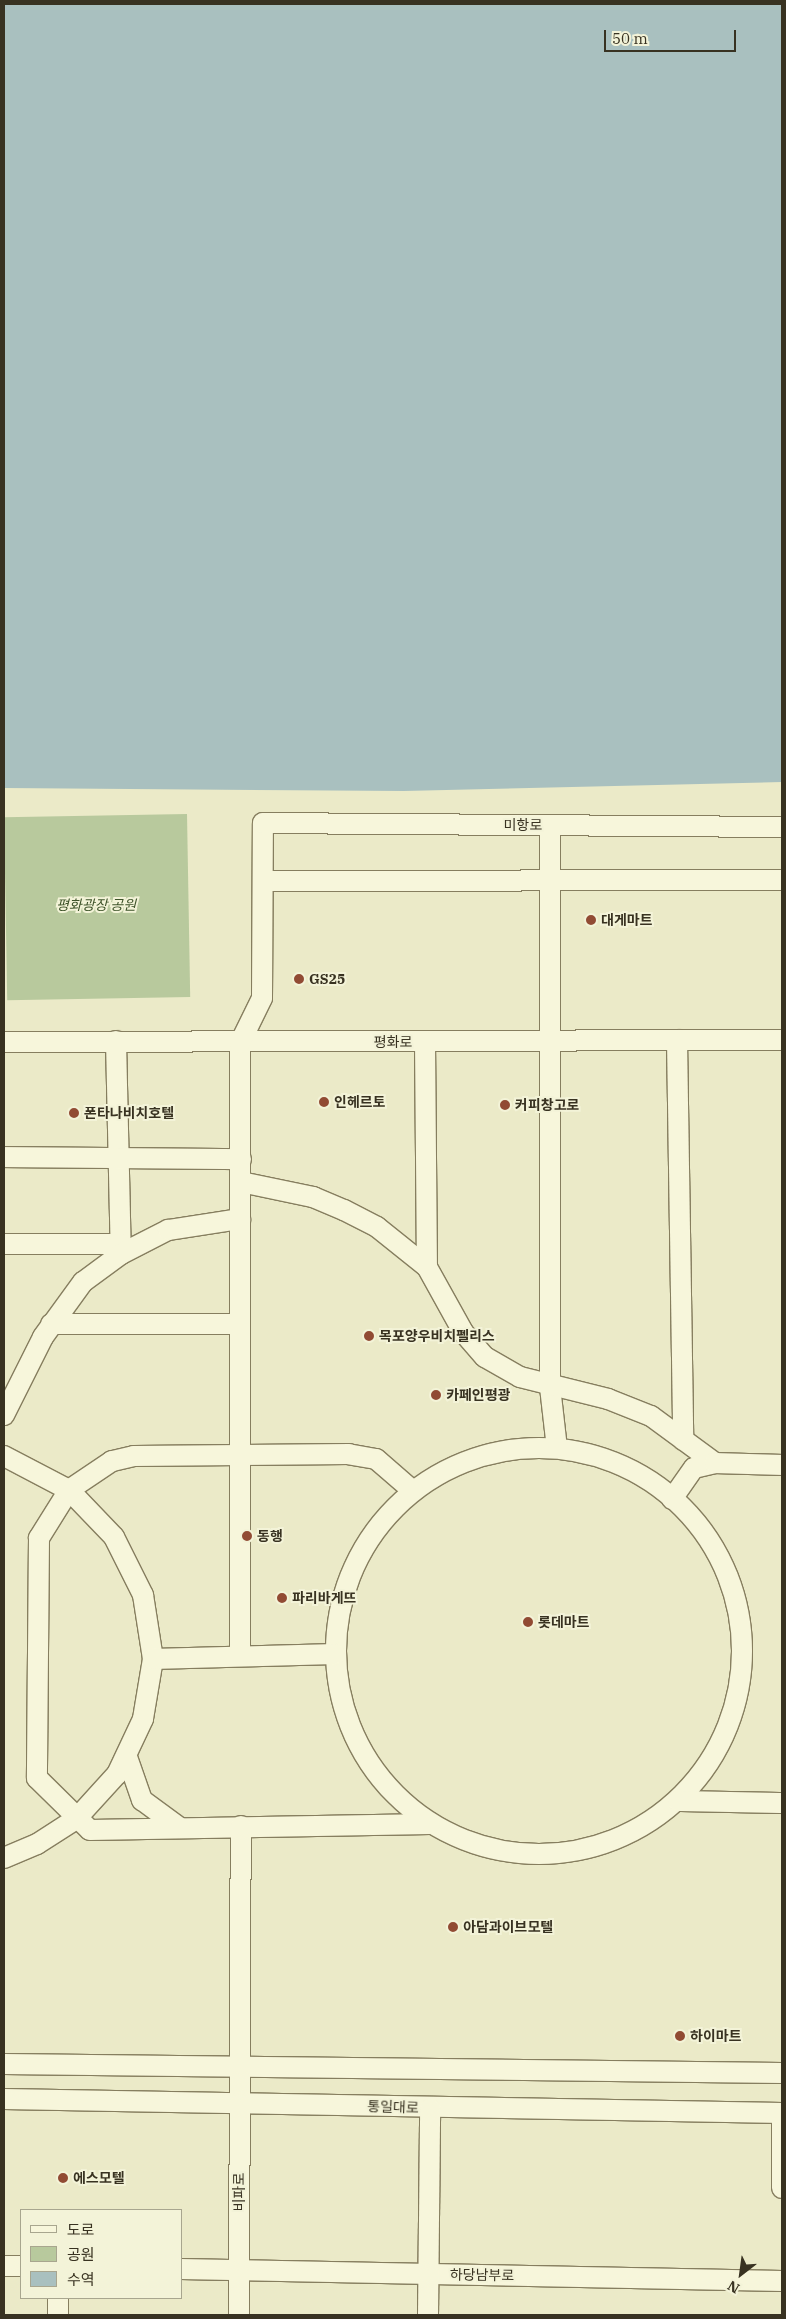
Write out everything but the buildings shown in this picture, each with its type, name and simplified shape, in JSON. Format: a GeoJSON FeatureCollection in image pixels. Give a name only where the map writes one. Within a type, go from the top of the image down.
{"type":"FeatureCollection","features":[{"type":"Feature","properties":{"kind":"street","name":"미항로"},"geometry":{"type":"LineString","coordinates":[[263,881],[263,823],[782,827]]}},
{"type":"Feature","properties":{"kind":"street"},"geometry":{"type":"LineString","coordinates":[[550,825],[548,1041],[550,1387],[557,1448]]}},
{"type":"Feature","properties":{"kind":"street"},"geometry":{"type":"LineString","coordinates":[[240,1654],[240,1043],[262,998],[263,881],[782,880]]}},
{"type":"Feature","properties":{"kind":"street"},"geometry":{"type":"LineString","coordinates":[[677,1040],[683,1440]]}},
{"type":"Feature","properties":{"kind":"street","name":"평화로"},"geometry":{"type":"LineString","coordinates":[[4,1042],[240,1043],[782,1040]]}},
{"type":"Feature","properties":{"kind":"street"},"geometry":{"type":"LineString","coordinates":[[116,1041],[120,1249]]}},
{"type":"Feature","properties":{"kind":"street"},"geometry":{"type":"LineString","coordinates":[[425,1042],[427,1267]]}},
{"type":"Feature","properties":{"kind":"street"},"geometry":{"type":"LineString","coordinates":[[4,1156],[241,1159]]}},
{"type":"Feature","properties":{"kind":"street"},"geometry":{"type":"LineString","coordinates":[[241,1182],[313,1197],[377,1227],[427,1267],[463,1332],[485,1357],[520,1377],[550,1387],[608,1399],[651,1416],[715,1463]]}},
{"type":"Feature","properties":{"kind":"street"},"geometry":{"type":"LineString","coordinates":[[4,1415],[51,1324],[83,1282],[120,1249],[168,1230],[240,1219]]}},
{"type":"Feature","properties":{"kind":"street"},"geometry":{"type":"LineString","coordinates":[[4,1244],[120,1249]]}},
{"type":"Feature","properties":{"kind":"street"},"geometry":{"type":"LineString","coordinates":[[51,1324],[240,1324]]}},
{"type":"Feature","properties":{"kind":"street"},"geometry":{"type":"LineString","coordinates":[[557,1448],[622,1465],[672,1499],[717,1551],[740,1610],[743,1673],[727,1734],[678,1801],[636,1831],[567,1853],[515,1853],[474,1844],[430,1824],[396,1795],[364,1755],[344,1708],[334,1654],[340,1610],[354,1565],[379,1524],[413,1491],[473,1460],[506,1450],[557,1448]]}},
{"type":"Feature","properties":{"kind":"street"},"geometry":{"type":"LineString","coordinates":[[413,1491],[376,1459],[349,1454],[134,1456],[112,1461],[69,1490],[39,1538],[37,1778],[76,1820],[90,1830],[430,1824]]}},
{"type":"Feature","properties":{"kind":"street"},"geometry":{"type":"LineString","coordinates":[[4,1456],[69,1490],[114,1537],[131,1565],[145,1603],[152,1659],[143,1719],[127,1757],[98,1798],[76,1820],[37,1844],[4,1858]]}},
{"type":"Feature","properties":{"kind":"street"},"geometry":{"type":"LineString","coordinates":[[672,1499],[694,1468],[715,1463],[782,1465]]}},
{"type":"Feature","properties":{"kind":"street"},"geometry":{"type":"LineString","coordinates":[[152,1659],[240,1654],[334,1654]]}},
{"type":"Feature","properties":{"kind":"street"},"geometry":{"type":"LineString","coordinates":[[127,1757],[142,1800],[180,1828]]}},
{"type":"Feature","properties":{"kind":"street"},"geometry":{"type":"LineString","coordinates":[[678,1801],[782,1803]]}},
{"type":"Feature","properties":{"kind":"street","name":"비파로"},"geometry":{"type":"LineString","coordinates":[[239,2315],[241,1826]]}},
{"type":"Feature","properties":{"kind":"street"},"geometry":{"type":"LineString","coordinates":[[4,2064],[782,2073]]}},
{"type":"Feature","properties":{"kind":"street","name":"통일대로"},"geometry":{"type":"LineString","coordinates":[[4,2099],[782,2113]]}},
{"type":"Feature","properties":{"kind":"street"},"geometry":{"type":"LineString","coordinates":[[428,2315],[430,2108]]}},
{"type":"Feature","properties":{"kind":"street"},"geometry":{"type":"LineString","coordinates":[[782,2113],[782,2188]]}},
{"type":"Feature","properties":{"kind":"street"},"geometry":{"type":"LineString","coordinates":[[4,2266],[20,2266]]}},
{"type":"Feature","properties":{"kind":"street","name":"하당남부로"},"geometry":{"type":"LineString","coordinates":[[182,2270],[782,2281]]}},
{"type":"Feature","properties":{"kind":"street"},"geometry":{"type":"LineString","coordinates":[[58,2299],[58,2315]]}},
{"type":"Feature","properties":{"kind":"green space","name":"평화광장 공원"},"geometry":{"type":"Polygon","coordinates":[[[187,814],[190,997],[7,1000],[4,817],[187,814]]]}},
{"type":"Feature","properties":{"kind":"water"},"geometry":{"type":"Polygon","coordinates":[[[4,4],[782,4],[782,782],[404,791],[4,788],[4,4]]]}},
{"type":"Feature","properties":{"kind":"place","name":"대게마트"},"geometry":{"type":"Point","coordinates":[591,920]}},
{"type":"Feature","properties":{"kind":"place","name":"GS25"},"geometry":{"type":"Point","coordinates":[299,979]}},
{"type":"Feature","properties":{"kind":"place","name":"인헤르토"},"geometry":{"type":"Point","coordinates":[324,1102]}},
{"type":"Feature","properties":{"kind":"place","name":"커피창고로"},"geometry":{"type":"Point","coordinates":[505,1105]}},
{"type":"Feature","properties":{"kind":"place","name":"폰타나비치호텔"},"geometry":{"type":"Point","coordinates":[74,1113]}},
{"type":"Feature","properties":{"kind":"place","name":"목포양우비치펠리스"},"geometry":{"type":"Point","coordinates":[369,1336]}},
{"type":"Feature","properties":{"kind":"place","name":"카페인평광"},"geometry":{"type":"Point","coordinates":[436,1395]}},
{"type":"Feature","properties":{"kind":"place","name":"동행"},"geometry":{"type":"Point","coordinates":[247,1536]}},
{"type":"Feature","properties":{"kind":"place","name":"파리바게뜨"},"geometry":{"type":"Point","coordinates":[282,1598]}},
{"type":"Feature","properties":{"kind":"place","name":"롯데마트"},"geometry":{"type":"Point","coordinates":[528,1622]}},
{"type":"Feature","properties":{"kind":"place","name":"아담과이브모텔"},"geometry":{"type":"Point","coordinates":[453,1927]}},
{"type":"Feature","properties":{"kind":"place","name":"하이마트"},"geometry":{"type":"Point","coordinates":[680,2036]}},
{"type":"Feature","properties":{"kind":"place","name":"에스모텔"},"geometry":{"type":"Point","coordinates":[63,2178]}}]}
